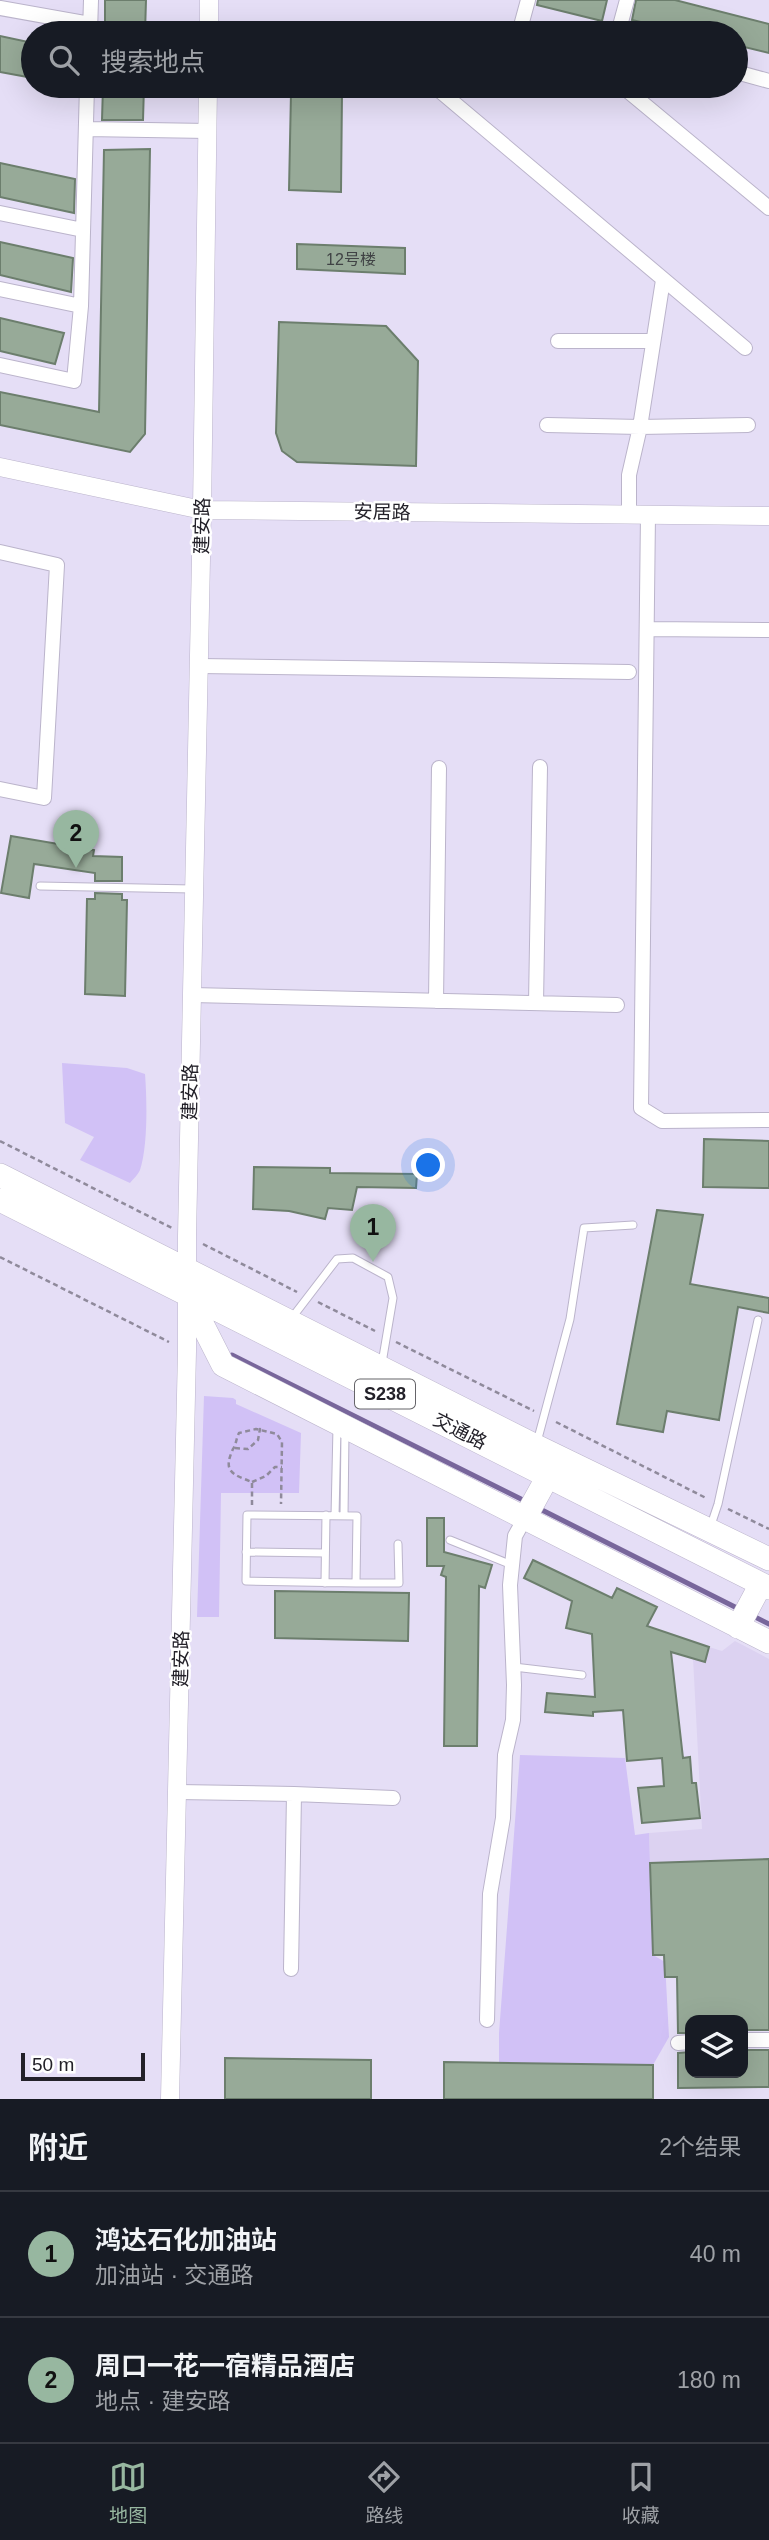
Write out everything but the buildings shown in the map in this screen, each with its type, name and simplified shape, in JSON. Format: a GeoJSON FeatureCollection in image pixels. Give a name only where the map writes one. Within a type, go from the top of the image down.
{"type":"FeatureCollection","features":[{"type":"Feature","properties":{"kind":"main road","name":"交通路"},"geometry":{"type":"LineString","coordinates":[[0,1175],[536,1446],[769,1559]]}},
{"type":"Feature","properties":{"kind":"main road","name":"交通路"},"geometry":{"type":"LineString","coordinates":[[0,1200],[765,1586]]}},
{"type":"Feature","properties":{"kind":"main road"},"geometry":{"type":"LineString","coordinates":[[187,1294],[223,1365],[769,1642]]}},
{"type":"Feature","properties":{"kind":"main road"},"geometry":{"type":"LineString","coordinates":[[525,1518],[548,1476]]}},
{"type":"Feature","properties":{"kind":"main road"},"geometry":{"type":"LineString","coordinates":[[738,1627],[765,1586]]}},
{"type":"Feature","properties":{"kind":"street"},"geometry":{"type":"LineString","coordinates":[[90,21],[91,0]]}},
{"type":"Feature","properties":{"kind":"street"},"geometry":{"type":"LineString","coordinates":[[209,0],[209,21]]}},
{"type":"Feature","properties":{"kind":"street"},"geometry":{"type":"LineString","coordinates":[[522,21],[528,0]]}},
{"type":"Feature","properties":{"kind":"street"},"geometry":{"type":"LineString","coordinates":[[621,21],[627,0]]}},
{"type":"Feature","properties":{"kind":"street"},"geometry":{"type":"LineString","coordinates":[[0,8],[56,21]]}},
{"type":"Feature","properties":{"kind":"street"},"geometry":{"type":"LineString","coordinates":[[748,75],[769,81]]}},
{"type":"Feature","properties":{"kind":"street"},"geometry":{"type":"LineString","coordinates":[[0,365],[74,381],[81,306],[87,98]]}},
{"type":"Feature","properties":{"kind":"street","name":"建安路"},"geometry":{"type":"LineString","coordinates":[[170,2099],[178,1792],[208,98]]}},
{"type":"Feature","properties":{"kind":"street"},"geometry":{"type":"LineString","coordinates":[[447,98],[746,348]]}},
{"type":"Feature","properties":{"kind":"street"},"geometry":{"type":"LineString","coordinates":[[636,98],[769,208]]}},
{"type":"Feature","properties":{"kind":"street"},"geometry":{"type":"LineString","coordinates":[[86,129],[208,131]]}},
{"type":"Feature","properties":{"kind":"street"},"geometry":{"type":"LineString","coordinates":[[0,212],[83,230]]}},
{"type":"Feature","properties":{"kind":"street"},"geometry":{"type":"LineString","coordinates":[[629,514],[629,475],[640,427],[663,280]]}},
{"type":"Feature","properties":{"kind":"street"},"geometry":{"type":"LineString","coordinates":[[0,289],[81,306]]}},
{"type":"Feature","properties":{"kind":"street"},"geometry":{"type":"LineString","coordinates":[[558,341],[652,341]]}},
{"type":"Feature","properties":{"kind":"street"},"geometry":{"type":"LineString","coordinates":[[547,425],[748,425]]}},
{"type":"Feature","properties":{"kind":"street","name":"安居路"},"geometry":{"type":"LineString","coordinates":[[0,467],[202,510],[769,516]]}},
{"type":"Feature","properties":{"kind":"street"},"geometry":{"type":"LineString","coordinates":[[648,514],[641,1108],[662,1121],[769,1120]]}},
{"type":"Feature","properties":{"kind":"street"},"geometry":{"type":"LineString","coordinates":[[0,552],[57,565],[44,798],[0,789]]}},
{"type":"Feature","properties":{"kind":"street"},"geometry":{"type":"LineString","coordinates":[[647,629],[769,630]]}},
{"type":"Feature","properties":{"kind":"street"},"geometry":{"type":"LineString","coordinates":[[198,666],[629,672]]}},
{"type":"Feature","properties":{"kind":"street"},"geometry":{"type":"LineString","coordinates":[[536,1003],[541,767]]}},
{"type":"Feature","properties":{"kind":"street"},"geometry":{"type":"LineString","coordinates":[[436,1001],[439,768]]}},
{"type":"Feature","properties":{"kind":"street"},"geometry":{"type":"LineString","coordinates":[[192,995],[617,1005]]}},
{"type":"Feature","properties":{"kind":"street"},"geometry":{"type":"LineString","coordinates":[[487,2020],[490,1894],[503,1818],[505,1755],[513,1720],[510,1585],[515,1536],[525,1518]]}},
{"type":"Feature","properties":{"kind":"street"},"geometry":{"type":"LineString","coordinates":[[178,1792],[393,1798]]}},
{"type":"Feature","properties":{"kind":"street"},"geometry":{"type":"LineString","coordinates":[[291,1969],[294,1794]]}},
{"type":"Feature","properties":{"kind":"street"},"geometry":{"type":"LineString","coordinates":[[748,2040],[769,2040]]}},
{"type":"Feature","properties":{"kind":"lane"},"geometry":{"type":"LineString","coordinates":[[40,886],[193,889]]}},
{"type":"Feature","properties":{"kind":"lane"},"geometry":{"type":"LineString","coordinates":[[536,1446],[570,1319],[584,1228],[633,1225]]}},
{"type":"Feature","properties":{"kind":"lane"},"geometry":{"type":"LineString","coordinates":[[290,1321],[337,1259],[353,1258],[388,1277],[393,1298],[382,1367]]}},
{"type":"Feature","properties":{"kind":"lane"},"geometry":{"type":"LineString","coordinates":[[709,1530],[718,1504],[758,1320]]}},
{"type":"Feature","properties":{"kind":"lane"},"geometry":{"type":"LineString","coordinates":[[325,1583],[325,1553],[341,1424]]}},
{"type":"Feature","properties":{"kind":"lane"},"geometry":{"type":"LineString","coordinates":[[341,1424],[344,1516]]}},
{"type":"Feature","properties":{"kind":"lane"},"geometry":{"type":"LineString","coordinates":[[356,1583],[357,1516],[247,1515],[246,1581],[325,1583],[356,1583],[399,1583],[398,1544]]}},
{"type":"Feature","properties":{"kind":"lane"},"geometry":{"type":"LineString","coordinates":[[450,1540],[513,1566]]}},
{"type":"Feature","properties":{"kind":"lane"},"geometry":{"type":"LineString","coordinates":[[246,1552],[325,1553]]}},
{"type":"Feature","properties":{"kind":"lane"},"geometry":{"type":"LineString","coordinates":[[513,1667],[582,1675]]}},
{"type":"Feature","properties":{"kind":"path"},"geometry":{"type":"LineString","coordinates":[[281,1515],[283,1450],[277,1434],[260,1430],[245,1430],[239,1433],[228,1465],[239,1477],[252,1482],[266,1476],[275,1467],[282,1467]]}},
{"type":"Feature","properties":{"kind":"path"},"geometry":{"type":"LineString","coordinates":[[235,1448],[248,1449],[258,1440],[260,1430]]}},
{"type":"Feature","properties":{"kind":"path"},"geometry":{"type":"LineString","coordinates":[[252,1482],[253,1515]]}},
{"type":"Feature","properties":{"kind":"shaded area"},"geometry":{"type":"Polygon","coordinates":[[[62,1063],[127,1068],[145,1074],[146,1136],[143,1160],[140,1170],[130,1183],[80,1160],[94,1137],[65,1123],[62,1063]]]}},
{"type":"Feature","properties":{"kind":"shaded area"},"geometry":{"type":"Polygon","coordinates":[[[204,1396],[233,1398],[236,1404],[301,1433],[299,1493],[221,1493],[219,1617],[197,1617],[204,1396]]]}},
{"type":"Feature","properties":{"kind":"shaded area"},"geometry":{"type":"Polygon","coordinates":[[[735,1641],[769,1659],[769,1951],[653,1955],[649,1833],[702,1829],[693,1658],[705,1662],[709,1647],[722,1651],[735,1641]]]}},
{"type":"Feature","properties":{"kind":"shaded area"},"geometry":{"type":"Polygon","coordinates":[[[520,1755],[625,1758],[635,1835],[649,1833],[653,1955],[665,1962],[669,2037],[653,2065],[499,2063],[520,1755]]]}},
{"type":"Feature","properties":{"kind":"waterway"},"geometry":{"type":"LineString","coordinates":[[232,1355],[527,1502]]}},
{"type":"Feature","properties":{"kind":"waterway"},"geometry":{"type":"LineString","coordinates":[[538,1508],[739,1609]]}},
{"type":"Feature","properties":{"kind":"waterway"},"geometry":{"type":"LineString","coordinates":[[751,1615],[769,1624]]}},
{"type":"Feature","properties":{"kind":"place","name":"周口一花一宿精品酒店"},"geometry":{"type":"Point","coordinates":[76,868]}},
{"type":"Feature","properties":{"kind":"place","name":"鸿达石化加油站"},"geometry":{"type":"Point","coordinates":[373,1262]}}]}
